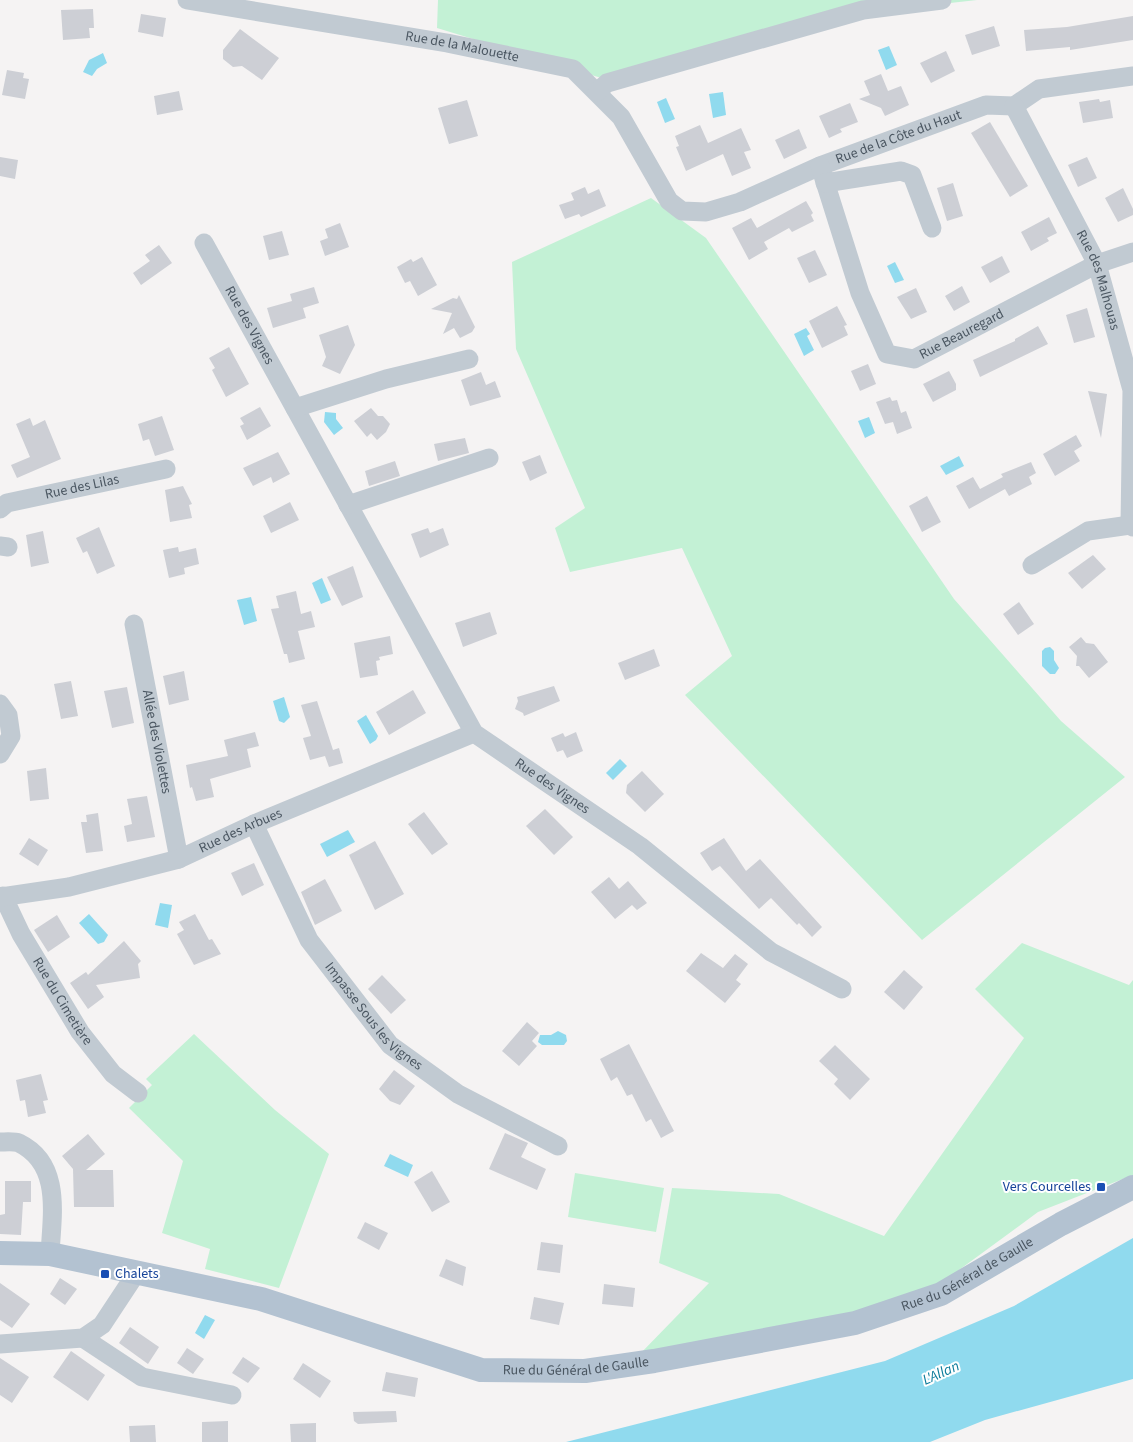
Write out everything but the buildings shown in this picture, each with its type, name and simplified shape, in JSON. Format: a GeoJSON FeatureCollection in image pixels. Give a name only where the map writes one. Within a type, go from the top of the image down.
{"type":"FeatureCollection","features":[{"type":"Feature","properties":{"kind":"main road","name":"Rue du Général de Gaulle"},"geometry":{"type":"LineString","coordinates":[[0,1253],[50,1254],[261,1299],[480,1370],[585,1371],[855,1323],[941,1294],[1061,1224],[1133,1187]]}},
{"type":"Feature","properties":{"kind":"street","name":"Rue de la Malouette"},"geometry":{"type":"LineString","coordinates":[[187,0],[437,41],[573,69],[621,117],[669,200]]}},
{"type":"Feature","properties":{"kind":"street"},"geometry":{"type":"LineString","coordinates":[[596,92],[607,83],[863,10],[942,0]]}},
{"type":"Feature","properties":{"kind":"street"},"geometry":{"type":"LineString","coordinates":[[1014,106],[1039,89],[1133,76]]}},
{"type":"Feature","properties":{"kind":"street","name":"Rue de la Côte du Haut"},"geometry":{"type":"LineString","coordinates":[[669,200],[682,211],[706,212],[822,174],[986,105],[1014,106]]}},
{"type":"Feature","properties":{"kind":"street","name":"Rue des Malhouas"},"geometry":{"type":"LineString","coordinates":[[1014,106],[1098,264],[1132,390],[1132,526]]}},
{"type":"Feature","properties":{"kind":"street"},"geometry":{"type":"LineString","coordinates":[[822,174],[901,171],[912,176],[932,228]]}},
{"type":"Feature","properties":{"kind":"street","name":"Rue Beauregard"},"geometry":{"type":"LineString","coordinates":[[822,174],[860,293],[886,354],[914,359],[1098,264],[1133,252]]}},
{"type":"Feature","properties":{"kind":"street","name":"Rue des Vignes"},"geometry":{"type":"LineString","coordinates":[[204,243],[474,733],[640,846],[771,952],[842,988]]}},
{"type":"Feature","properties":{"kind":"street"},"geometry":{"type":"LineString","coordinates":[[295,408],[386,379],[469,359]]}},
{"type":"Feature","properties":{"kind":"street"},"geometry":{"type":"LineString","coordinates":[[348,505],[489,458]]}},
{"type":"Feature","properties":{"kind":"street","name":"Rue des Lilas"},"geometry":{"type":"LineString","coordinates":[[0,509],[8,504],[166,469]]}},
{"type":"Feature","properties":{"kind":"street"},"geometry":{"type":"LineString","coordinates":[[1032,565],[1088,531],[1132,526]]}},
{"type":"Feature","properties":{"kind":"street","name":"Allée des Violettes"},"geometry":{"type":"LineString","coordinates":[[134,624],[179,860]]}},
{"type":"Feature","properties":{"kind":"street"},"geometry":{"type":"LineString","coordinates":[[0,704],[8,715],[11,736],[0,754]]}},
{"type":"Feature","properties":{"kind":"street","name":"Rue des Arbues"},"geometry":{"type":"LineString","coordinates":[[2,896],[69,886],[179,860],[254,824],[474,733]]}},
{"type":"Feature","properties":{"kind":"street","name":"Impasse Sous les Vignes"},"geometry":{"type":"LineString","coordinates":[[254,824],[309,940],[390,1045],[458,1094],[558,1146]]}},
{"type":"Feature","properties":{"kind":"street","name":"Rue du Cimetière"},"geometry":{"type":"LineString","coordinates":[[2,896],[21,934],[80,1032],[113,1074],[138,1093]]}},
{"type":"Feature","properties":{"kind":"street"},"geometry":{"type":"LineString","coordinates":[[0,1142],[18,1142],[43,1163],[53,1195],[50,1254]]}},
{"type":"Feature","properties":{"kind":"street"},"geometry":{"type":"LineString","coordinates":[[0,1344],[83,1338],[102,1325],[137,1272]]}},
{"type":"Feature","properties":{"kind":"street"},"geometry":{"type":"LineString","coordinates":[[83,1338],[142,1377],[232,1395]]}},
{"type":"Feature","properties":{"kind":"green space"},"geometry":{"type":"Polygon","coordinates":[[[438,0],[977,0],[861,13],[621,84],[437,28],[438,0]]]}},
{"type":"Feature","properties":{"kind":"green space"},"geometry":{"type":"Polygon","coordinates":[[[651,198],[706,238],[954,599],[1061,721],[1125,777],[922,940],[685,695],[732,656],[682,548],[570,572],[555,528],[585,508],[516,349],[512,262],[651,198]]]}},
{"type":"Feature","properties":{"kind":"green space"},"geometry":{"type":"Polygon","coordinates":[[[1022,943],[1129,985],[1133,980],[1133,1175],[1038,1212],[944,1281],[862,1311],[638,1356],[709,1283],[659,1263],[672,1188],[779,1194],[884,1236],[1024,1038],[975,989],[1022,943]]]}},
{"type":"Feature","properties":{"kind":"green space"},"geometry":{"type":"Polygon","coordinates":[[[194,1034],[275,1110],[329,1154],[279,1288],[205,1269],[210,1249],[162,1233],[183,1161],[129,1108],[152,1085],[146,1079],[194,1034]]]}},
{"type":"Feature","properties":{"kind":"green space"},"geometry":{"type":"Polygon","coordinates":[[[575,1173],[664,1188],[656,1232],[568,1217],[575,1173]]]}},
{"type":"Feature","properties":{"kind":"water"},"geometry":{"type":"Polygon","coordinates":[[[889,46],[897,65],[886,70],[878,50],[889,46]]]}},
{"type":"Feature","properties":{"kind":"water"},"geometry":{"type":"Polygon","coordinates":[[[103,53],[107,63],[97,69],[92,76],[83,72],[89,60],[103,53]]]}},
{"type":"Feature","properties":{"kind":"water"},"geometry":{"type":"Polygon","coordinates":[[[723,92],[726,115],[713,118],[709,94],[723,92]]]}},
{"type":"Feature","properties":{"kind":"water"},"geometry":{"type":"Polygon","coordinates":[[[666,98],[675,119],[665,123],[657,102],[666,98]]]}},
{"type":"Feature","properties":{"kind":"water"},"geometry":{"type":"Polygon","coordinates":[[[895,262],[904,280],[895,283],[887,266],[895,262]]]}},
{"type":"Feature","properties":{"kind":"water"},"geometry":{"type":"Polygon","coordinates":[[[806,328],[810,334],[807,336],[814,350],[804,356],[794,334],[806,328]]]}},
{"type":"Feature","properties":{"kind":"water"},"geometry":{"type":"Polygon","coordinates":[[[325,412],[336,413],[336,419],[343,428],[334,435],[324,422],[325,412]]]}},
{"type":"Feature","properties":{"kind":"water"},"geometry":{"type":"Polygon","coordinates":[[[869,417],[875,433],[865,438],[858,421],[869,417]]]}},
{"type":"Feature","properties":{"kind":"water"},"geometry":{"type":"Polygon","coordinates":[[[959,456],[964,466],[946,475],[940,466],[959,456]]]}},
{"type":"Feature","properties":{"kind":"water"},"geometry":{"type":"Polygon","coordinates":[[[322,578],[331,600],[321,604],[312,583],[322,578]]]}},
{"type":"Feature","properties":{"kind":"water"},"geometry":{"type":"Polygon","coordinates":[[[251,597],[257,621],[244,625],[237,600],[251,597]]]}},
{"type":"Feature","properties":{"kind":"water"},"geometry":{"type":"Polygon","coordinates":[[[1050,647],[1054,651],[1054,660],[1059,668],[1055,674],[1050,674],[1042,666],[1042,651],[1050,647]]]}},
{"type":"Feature","properties":{"kind":"water"},"geometry":{"type":"Polygon","coordinates":[[[284,697],[290,717],[284,723],[279,721],[273,701],[284,697]]]}},
{"type":"Feature","properties":{"kind":"water"},"geometry":{"type":"Polygon","coordinates":[[[366,715],[378,736],[370,744],[357,721],[366,715]]]}},
{"type":"Feature","properties":{"kind":"water"},"geometry":{"type":"Polygon","coordinates":[[[620,759],[627,766],[613,780],[606,773],[620,759]]]}},
{"type":"Feature","properties":{"kind":"water"},"geometry":{"type":"Polygon","coordinates":[[[348,830],[355,842],[327,857],[320,844],[348,830]]]}},
{"type":"Feature","properties":{"kind":"water"},"geometry":{"type":"Polygon","coordinates":[[[160,903],[172,905],[168,928],[155,925],[160,903]]]}},
{"type":"Feature","properties":{"kind":"water"},"geometry":{"type":"Polygon","coordinates":[[[89,914],[108,935],[104,942],[98,944],[79,923],[89,914]]]}},
{"type":"Feature","properties":{"kind":"water"},"geometry":{"type":"Polygon","coordinates":[[[558,1031],[566,1035],[567,1041],[564,1045],[542,1045],[538,1042],[540,1035],[551,1035],[558,1031]]]}},
{"type":"Feature","properties":{"kind":"water"},"geometry":{"type":"Polygon","coordinates":[[[390,1154],[413,1165],[408,1177],[384,1166],[390,1154]]]}},
{"type":"Feature","properties":{"kind":"water","name":"L'Allan"},"geometry":{"type":"Polygon","coordinates":[[[1133,1238],[1133,1379],[985,1420],[930,1442],[566,1442],[885,1361],[1014,1306],[1133,1238]]]}},
{"type":"Feature","properties":{"kind":"water"},"geometry":{"type":"Polygon","coordinates":[[[205,1315],[215,1320],[204,1339],[195,1333],[205,1315]]]}},
{"type":"Feature","properties":{"kind":"place","name":"Vers Courcelles"},"geometry":{"type":"Point","coordinates":[1101,1187]}},
{"type":"Feature","properties":{"kind":"place","name":"Chalets"},"geometry":{"type":"Point","coordinates":[105,1274]}}]}
